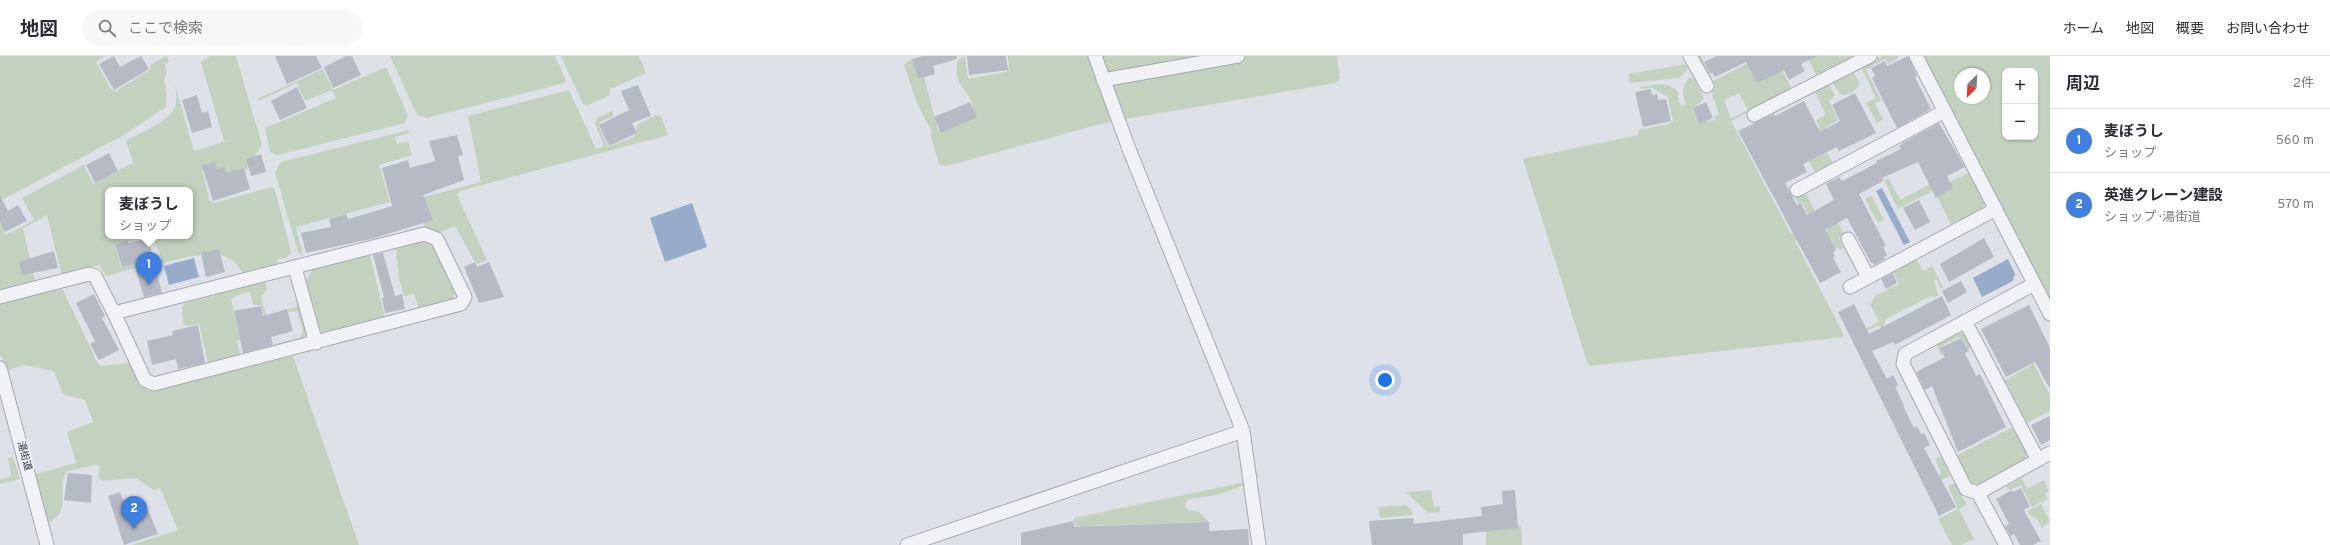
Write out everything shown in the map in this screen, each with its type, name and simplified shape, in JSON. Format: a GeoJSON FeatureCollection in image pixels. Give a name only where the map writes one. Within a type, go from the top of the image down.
{"type":"FeatureCollection","features":[{"type":"Feature","properties":{"kind":"street"},"geometry":{"type":"LineString","coordinates":[[1095,56],[1132,157],[1243,431],[1259,545]]}},
{"type":"Feature","properties":{"kind":"street"},"geometry":{"type":"LineString","coordinates":[[1103,80],[1238,56]]}},
{"type":"Feature","properties":{"kind":"street"},"geometry":{"type":"LineString","coordinates":[[1690,56],[1707,86]]}},
{"type":"Feature","properties":{"kind":"street"},"geometry":{"type":"LineString","coordinates":[[1754,115],[1870,56]]}},
{"type":"Feature","properties":{"kind":"street"},"geometry":{"type":"LineString","coordinates":[[1916,56],[2050,314]]}},
{"type":"Feature","properties":{"kind":"street"},"geometry":{"type":"LineString","coordinates":[[1797,190],[1944,111]]}},
{"type":"Feature","properties":{"kind":"street"},"geometry":{"type":"LineString","coordinates":[[1850,287],[1996,209]]}},
{"type":"Feature","properties":{"kind":"street"},"geometry":{"type":"LineString","coordinates":[[0,297],[89,274],[95,276],[145,380],[154,384],[461,304],[465,297],[437,239],[424,234],[114,313]]}},
{"type":"Feature","properties":{"kind":"street"},"geometry":{"type":"LineString","coordinates":[[1848,239],[1868,277]]}},
{"type":"Feature","properties":{"kind":"street"},"geometry":{"type":"LineString","coordinates":[[295,268],[316,343]]}},
{"type":"Feature","properties":{"kind":"street"},"geometry":{"type":"LineString","coordinates":[[2006,545],[1978,493],[1966,489],[1903,364],[1905,354],[2034,284]]}},
{"type":"Feature","properties":{"kind":"street"},"geometry":{"type":"LineString","coordinates":[[1966,322],[2038,460]]}},
{"type":"Feature","properties":{"kind":"street","name":"湯街道"},"geometry":{"type":"LineString","coordinates":[[0,368],[47,545]]}},
{"type":"Feature","properties":{"kind":"street"},"geometry":{"type":"LineString","coordinates":[[907,545],[1243,431]]}},
{"type":"Feature","properties":{"kind":"street"},"geometry":{"type":"LineString","coordinates":[[1978,493],[2050,453]]}},
{"type":"Feature","properties":{"kind":"green space"},"geometry":{"type":"Polygon","coordinates":[[[0,56],[105,56],[96,62],[111,89],[116,91],[151,69],[150,65],[166,56],[169,61],[165,65],[166,107],[124,135],[0,201],[0,56]]]}},
{"type":"Feature","properties":{"kind":"green space"},"geometry":{"type":"Polygon","coordinates":[[[211,56],[236,56],[262,145],[247,169],[230,175],[211,168],[202,170],[210,201],[214,203],[272,187],[275,190],[291,253],[286,258],[277,259],[278,265],[243,274],[236,264],[228,258],[208,254],[196,255],[163,263],[154,239],[193,239],[193,187],[105,187],[105,239],[142,239],[115,244],[121,267],[140,263],[142,266],[106,276],[99,265],[62,276],[47,215],[23,228],[35,281],[0,290],[0,223],[6,235],[34,220],[22,198],[84,165],[93,184],[133,163],[126,140],[155,126],[168,116],[176,104],[175,85],[194,151],[236,138],[224,141],[201,62],[211,56]]]}},
{"type":"Feature","properties":{"kind":"green space"},"geometry":{"type":"Polygon","coordinates":[[[390,56],[555,56],[566,80],[564,83],[427,118],[417,115],[390,56]]]}},
{"type":"Feature","properties":{"kind":"green space"},"geometry":{"type":"Polygon","coordinates":[[[561,56],[639,56],[646,73],[610,89],[610,95],[588,105],[583,104],[561,56]]]}},
{"type":"Feature","properties":{"kind":"green space"},"geometry":{"type":"Polygon","coordinates":[[[965,56],[968,79],[1006,72],[1009,68],[1008,56],[1337,56],[1340,78],[1336,83],[1108,122],[946,166],[939,164],[930,134],[932,132],[916,101],[904,65],[912,59],[918,79],[924,77],[938,130],[973,115],[971,100],[960,85],[958,78],[958,60],[965,56]]]}},
{"type":"Feature","properties":{"kind":"green space"},"geometry":{"type":"Polygon","coordinates":[[[1698,56],[1701,56],[1713,81],[1762,56],[1775,56],[1792,90],[1731,121],[1791,234],[1812,222],[1802,202],[1798,203],[1795,198],[1805,192],[1819,219],[1832,212],[1845,236],[1839,239],[1843,248],[1840,250],[1836,247],[1831,249],[1807,235],[1795,241],[1843,333],[1843,337],[1590,366],[1587,362],[1523,159],[1638,135],[1638,130],[1668,124],[1673,121],[1668,97],[1652,88],[1641,89],[1640,87],[1660,84],[1670,86],[1678,92],[1678,101],[1682,106],[1686,104],[1683,87],[1689,78],[1694,78],[1704,99],[1693,108],[1700,123],[1715,120],[1714,117],[1719,114],[1713,97],[1711,82],[1698,56]],[[1739,93],[1724,100],[1731,119],[1748,110],[1739,93]]]}},
{"type":"Feature","properties":{"kind":"green space"},"geometry":{"type":"Polygon","coordinates":[[[1807,56],[1858,56],[1817,77],[1807,56]]]}},
{"type":"Feature","properties":{"kind":"green space"},"geometry":{"type":"Polygon","coordinates":[[[1882,56],[1898,56],[1898,58],[1888,64],[1885,59],[1866,70],[1881,100],[1875,103],[1883,120],[1877,123],[1866,103],[1876,98],[1861,67],[1882,56]]]}},
{"type":"Feature","properties":{"kind":"green space"},"geometry":{"type":"Polygon","coordinates":[[[1918,56],[2050,56],[2050,307],[1918,56]]]}},
{"type":"Feature","properties":{"kind":"green space"},"geometry":{"type":"Polygon","coordinates":[[[1686,64],[1688,69],[1679,78],[1630,83],[1628,74],[1686,64]]]}},
{"type":"Feature","properties":{"kind":"green space"},"geometry":{"type":"Polygon","coordinates":[[[386,67],[408,115],[405,123],[278,155],[270,152],[265,128],[336,98],[332,90],[305,101],[297,83],[258,101],[257,99],[323,69],[333,90],[386,67]]]}},
{"type":"Feature","properties":{"kind":"green space"},"geometry":{"type":"Polygon","coordinates":[[[1854,73],[1860,84],[1853,92],[1845,95],[1840,94],[1833,83],[1854,73]]]}},
{"type":"Feature","properties":{"kind":"green space"},"geometry":{"type":"Polygon","coordinates":[[[1829,85],[1835,95],[1829,101],[1838,120],[1825,128],[1834,146],[1815,131],[1820,128],[1816,120],[1824,116],[1825,113],[1815,92],[1829,85]]]}},
{"type":"Feature","properties":{"kind":"green space"},"geometry":{"type":"Polygon","coordinates":[[[569,90],[596,149],[604,146],[595,124],[597,118],[612,111],[614,116],[600,122],[599,126],[608,147],[634,137],[638,124],[657,115],[661,116],[668,135],[460,191],[457,195],[487,260],[478,264],[474,260],[455,226],[438,233],[426,230],[416,199],[481,182],[468,116],[569,90]]]}},
{"type":"Feature","properties":{"kind":"green space"},"geometry":{"type":"Polygon","coordinates":[[[409,130],[409,133],[395,137],[397,144],[408,141],[412,155],[379,165],[390,202],[296,227],[303,255],[298,252],[275,172],[281,162],[409,130]]]}},
{"type":"Feature","properties":{"kind":"green space"},"geometry":{"type":"Polygon","coordinates":[[[1805,149],[1811,160],[1827,153],[1832,161],[1831,164],[1815,172],[1803,150],[1805,149]]]}},
{"type":"Feature","properties":{"kind":"green space"},"geometry":{"type":"Polygon","coordinates":[[[1972,171],[1986,200],[1981,210],[1951,225],[1934,190],[1898,209],[1884,180],[1889,179],[1900,199],[1902,199],[1934,182],[1938,188],[1972,171]]]}},
{"type":"Feature","properties":{"kind":"green space"},"geometry":{"type":"Polygon","coordinates":[[[1872,196],[1884,220],[1878,223],[1865,199],[1872,196]]]}},
{"type":"Feature","properties":{"kind":"green space"},"geometry":{"type":"Polygon","coordinates":[[[422,241],[433,244],[455,291],[453,300],[419,308],[414,294],[404,296],[399,278],[396,249],[422,241]]]}},
{"type":"Feature","properties":{"kind":"green space"},"geometry":{"type":"Polygon","coordinates":[[[370,255],[385,318],[326,335],[318,330],[306,281],[312,270],[370,255]]]}},
{"type":"Feature","properties":{"kind":"green space"},"geometry":{"type":"Polygon","coordinates":[[[1916,258],[1923,271],[1932,266],[1943,287],[1941,289],[1937,279],[1934,280],[1938,295],[1934,298],[1931,296],[1886,319],[1883,329],[1889,348],[1879,325],[1865,332],[1863,330],[1879,322],[1870,304],[1875,296],[1899,284],[1893,271],[1916,258]]]}},
{"type":"Feature","properties":{"kind":"green space"},"geometry":{"type":"Polygon","coordinates":[[[265,282],[267,289],[261,298],[272,334],[269,334],[261,305],[253,305],[250,293],[246,292],[231,299],[240,340],[237,341],[240,356],[208,363],[199,324],[187,326],[183,323],[182,308],[185,303],[265,282]]]}},
{"type":"Feature","properties":{"kind":"green space"},"geometry":{"type":"Polygon","coordinates":[[[57,289],[63,290],[98,364],[102,366],[130,363],[142,385],[148,391],[293,356],[359,545],[132,545],[178,530],[160,488],[154,490],[136,478],[102,481],[98,478],[100,467],[96,465],[67,471],[64,476],[62,486],[62,508],[60,513],[51,522],[45,520],[34,478],[36,474],[76,463],[67,432],[93,422],[85,400],[63,394],[54,371],[24,365],[6,371],[2,357],[0,357],[0,302],[57,289]]]}},
{"type":"Feature","properties":{"kind":"green space"},"geometry":{"type":"Polygon","coordinates":[[[299,306],[307,332],[302,340],[276,346],[275,344],[300,338],[303,330],[297,311],[289,312],[288,309],[299,306]]]}},
{"type":"Feature","properties":{"kind":"green space"},"geometry":{"type":"Polygon","coordinates":[[[1958,332],[1966,335],[1972,347],[1968,349],[1962,338],[1959,337],[1940,347],[1943,354],[1941,355],[1936,344],[1958,332]]]}},
{"type":"Feature","properties":{"kind":"green space"},"geometry":{"type":"Polygon","coordinates":[[[2020,338],[2050,395],[2050,411],[2027,423],[2005,380],[2032,365],[2020,341],[2020,338]]]}},
{"type":"Feature","properties":{"kind":"green space"},"geometry":{"type":"Polygon","coordinates":[[[2013,427],[2027,453],[2023,463],[1980,485],[1969,482],[1956,456],[2013,427]]]}},
{"type":"Feature","properties":{"kind":"green space"},"geometry":{"type":"Polygon","coordinates":[[[1941,456],[1950,476],[1930,486],[1927,482],[1940,475],[1941,472],[1935,459],[1941,456]]]}},
{"type":"Feature","properties":{"kind":"green space"},"geometry":{"type":"Polygon","coordinates":[[[13,457],[20,479],[0,484],[0,480],[10,477],[11,474],[8,458],[13,457]]]}},
{"type":"Feature","properties":{"kind":"green space"},"geometry":{"type":"Polygon","coordinates":[[[2022,478],[2027,489],[2044,480],[2049,491],[2045,494],[2048,499],[2032,507],[2021,486],[2008,490],[2007,486],[2022,478]]]}},
{"type":"Feature","properties":{"kind":"green space"},"geometry":{"type":"Polygon","coordinates":[[[1245,482],[1245,485],[1217,495],[1189,499],[1185,504],[1187,509],[1199,512],[1209,522],[1089,526],[1089,529],[1074,525],[1074,518],[1245,482]]]}},
{"type":"Feature","properties":{"kind":"green space"},"geometry":{"type":"Polygon","coordinates":[[[1955,483],[1967,505],[1959,509],[1974,539],[1961,545],[1952,545],[1938,519],[1958,509],[1948,486],[1955,483]]]}},
{"type":"Feature","properties":{"kind":"green space"},"geometry":{"type":"Polygon","coordinates":[[[1431,490],[1434,507],[1441,506],[1439,512],[1428,513],[1406,492],[1431,490]]]}},
{"type":"Feature","properties":{"kind":"green space"},"geometry":{"type":"Polygon","coordinates":[[[2041,504],[2050,521],[2042,528],[2037,519],[2031,516],[2027,511],[2041,504]]]}},
{"type":"Feature","properties":{"kind":"green space"},"geometry":{"type":"Polygon","coordinates":[[[1405,505],[1410,508],[1413,515],[1380,518],[1378,507],[1405,505]]]}},
{"type":"Feature","properties":{"kind":"green space"},"geometry":{"type":"Polygon","coordinates":[[[1515,525],[1521,526],[1522,545],[1486,545],[1486,529],[1515,525]]]}},
{"type":"Feature","properties":{"kind":"water"},"geometry":{"type":"Polygon","coordinates":[[[1882,188],[1910,242],[1904,245],[1876,191],[1882,188]]]}},
{"type":"Feature","properties":{"kind":"water"},"geometry":{"type":"Polygon","coordinates":[[[692,203],[707,247],[665,262],[650,218],[692,203]]]}},
{"type":"Feature","properties":{"kind":"water"},"geometry":{"type":"Polygon","coordinates":[[[194,258],[199,277],[169,285],[164,266],[194,258]]]}},
{"type":"Feature","properties":{"kind":"water"},"geometry":{"type":"Polygon","coordinates":[[[2008,259],[2015,274],[2013,281],[1982,297],[1973,278],[2008,259]]]}},
{"type":"Feature","properties":{"kind":"building"},"geometry":{"type":"Polygon","coordinates":[[[114,56],[120,67],[141,56],[149,69],[114,90],[99,64],[114,56]]]}},
{"type":"Feature","properties":{"kind":"building"},"geometry":{"type":"Polygon","coordinates":[[[275,56],[316,56],[322,68],[287,84],[275,56]]]}},
{"type":"Feature","properties":{"kind":"building"},"geometry":{"type":"Polygon","coordinates":[[[346,56],[352,56],[361,75],[333,88],[324,67],[346,56]]]}},
{"type":"Feature","properties":{"kind":"building"},"geometry":{"type":"Polygon","coordinates":[[[923,56],[957,56],[957,59],[933,66],[935,74],[918,79],[912,59],[923,56]]]}},
{"type":"Feature","properties":{"kind":"building"},"geometry":{"type":"Polygon","coordinates":[[[967,56],[1006,56],[1008,70],[969,75],[967,56]]]}},
{"type":"Feature","properties":{"kind":"building"},"geometry":{"type":"Polygon","coordinates":[[[1717,56],[1817,56],[1801,64],[1805,71],[1789,80],[1784,70],[1757,83],[1746,62],[1715,77],[1712,72],[1710,74],[1704,62],[1717,56]]]}},
{"type":"Feature","properties":{"kind":"building"},"geometry":{"type":"Polygon","coordinates":[[[1908,56],[1917,76],[1915,77],[1931,109],[1897,128],[1872,78],[1875,76],[1871,68],[1885,61],[1887,66],[1908,56]]]}},
{"type":"Feature","properties":{"kind":"building"},"geometry":{"type":"Polygon","coordinates":[[[638,85],[651,116],[632,123],[637,133],[609,146],[599,125],[629,110],[621,91],[638,85]]]}},
{"type":"Feature","properties":{"kind":"building"},"geometry":{"type":"Polygon","coordinates":[[[297,87],[307,108],[280,120],[271,101],[297,87]]]}},
{"type":"Feature","properties":{"kind":"building"},"geometry":{"type":"Polygon","coordinates":[[[1651,89],[1652,95],[1657,94],[1658,100],[1666,99],[1671,121],[1643,127],[1635,92],[1651,89]]]}},
{"type":"Feature","properties":{"kind":"building"},"geometry":{"type":"Polygon","coordinates":[[[1855,93],[1876,133],[1839,151],[1837,147],[1803,164],[1807,172],[1785,183],[1797,205],[1801,203],[1807,215],[1834,200],[1826,184],[1839,177],[1842,181],[1877,163],[1876,161],[1901,149],[1899,146],[1904,142],[1939,123],[1965,167],[1947,176],[1953,188],[1936,198],[1918,162],[1882,178],[1883,181],[1859,194],[1886,246],[1883,247],[1887,255],[1884,257],[1885,259],[1874,265],[1871,263],[1847,218],[1825,230],[1836,250],[1833,252],[1835,256],[1833,258],[1841,272],[1820,283],[1738,131],[1774,114],[1775,116],[1804,101],[1820,132],[1840,121],[1832,105],[1855,93]]]}},
{"type":"Feature","properties":{"kind":"building"},"geometry":{"type":"Polygon","coordinates":[[[197,95],[202,113],[208,111],[212,127],[192,133],[182,100],[197,95]]]}},
{"type":"Feature","properties":{"kind":"building"},"geometry":{"type":"Polygon","coordinates":[[[970,102],[977,117],[941,133],[934,117],[970,102]]]}},
{"type":"Feature","properties":{"kind":"building"},"geometry":{"type":"Polygon","coordinates":[[[1706,102],[1713,118],[1700,124],[1693,108],[1706,102]]]}},
{"type":"Feature","properties":{"kind":"building"},"geometry":{"type":"Polygon","coordinates":[[[457,135],[463,155],[458,156],[464,180],[423,195],[433,220],[371,239],[306,253],[301,233],[331,227],[329,219],[346,214],[348,219],[392,206],[382,168],[408,160],[410,168],[435,161],[429,141],[457,135]]]}},
{"type":"Feature","properties":{"kind":"building"},"geometry":{"type":"Polygon","coordinates":[[[109,153],[118,171],[95,183],[86,165],[109,153]]]}},
{"type":"Feature","properties":{"kind":"building"},"geometry":{"type":"Polygon","coordinates":[[[261,154],[266,172],[251,176],[246,159],[261,154]]]}},
{"type":"Feature","properties":{"kind":"building"},"geometry":{"type":"Polygon","coordinates":[[[215,162],[217,169],[225,167],[226,173],[244,168],[250,189],[213,201],[202,166],[215,162]]]}},
{"type":"Feature","properties":{"kind":"building"},"geometry":{"type":"Polygon","coordinates":[[[0,196],[8,211],[18,205],[27,221],[5,232],[0,222],[0,196]]]}},
{"type":"Feature","properties":{"kind":"building"},"geometry":{"type":"Polygon","coordinates":[[[1919,200],[1930,222],[1915,230],[1903,208],[1919,200]]]}},
{"type":"Feature","properties":{"kind":"building"},"geometry":{"type":"Polygon","coordinates":[[[1984,238],[1994,257],[1949,282],[1940,264],[1984,238]]]}},
{"type":"Feature","properties":{"kind":"building"},"geometry":{"type":"Polygon","coordinates":[[[148,239],[162,293],[144,297],[134,264],[122,267],[115,244],[128,241],[128,243],[148,239]]]}},
{"type":"Feature","properties":{"kind":"building"},"geometry":{"type":"Polygon","coordinates":[[[219,249],[225,272],[206,277],[201,253],[219,249]]]}},
{"type":"Feature","properties":{"kind":"building"},"geometry":{"type":"Polygon","coordinates":[[[54,251],[58,268],[22,275],[19,262],[54,251]]]}},
{"type":"Feature","properties":{"kind":"building"},"geometry":{"type":"Polygon","coordinates":[[[383,253],[395,296],[402,294],[405,309],[385,313],[382,298],[384,297],[373,255],[383,253]]]}},
{"type":"Feature","properties":{"kind":"building"},"geometry":{"type":"Polygon","coordinates":[[[475,262],[477,267],[489,262],[504,297],[479,303],[464,267],[475,262]]]}},
{"type":"Feature","properties":{"kind":"building"},"geometry":{"type":"Polygon","coordinates":[[[1893,273],[1897,283],[1886,289],[1881,279],[1893,273]]]}},
{"type":"Feature","properties":{"kind":"building"},"geometry":{"type":"Polygon","coordinates":[[[1961,281],[1967,292],[1948,303],[1942,291],[1961,281]]]}},
{"type":"Feature","properties":{"kind":"building"},"geometry":{"type":"Polygon","coordinates":[[[94,294],[105,316],[102,318],[119,350],[99,360],[90,344],[95,341],[76,303],[94,294]]]}},
{"type":"Feature","properties":{"kind":"building"},"geometry":{"type":"Polygon","coordinates":[[[1942,296],[1951,315],[1895,345],[1893,342],[1872,351],[1887,379],[1893,375],[1898,385],[1895,387],[1904,405],[1903,406],[1914,428],[1917,426],[1921,434],[1924,433],[1930,445],[1924,448],[1956,507],[1939,516],[1838,312],[1854,304],[1869,334],[1942,296]]]}},
{"type":"Feature","properties":{"kind":"building"},"geometry":{"type":"Polygon","coordinates":[[[2029,305],[2050,348],[2050,389],[2035,362],[2006,377],[1981,329],[2029,305]]]}},
{"type":"Feature","properties":{"kind":"building"},"geometry":{"type":"Polygon","coordinates":[[[261,306],[263,316],[287,309],[293,331],[271,337],[273,345],[243,353],[234,311],[261,306]]]}},
{"type":"Feature","properties":{"kind":"building"},"geometry":{"type":"Polygon","coordinates":[[[198,325],[205,363],[178,369],[176,359],[152,365],[147,341],[173,335],[172,331],[198,325]]]}},
{"type":"Feature","properties":{"kind":"building"},"geometry":{"type":"Polygon","coordinates":[[[1961,338],[1969,351],[1965,353],[1976,376],[1980,374],[2006,427],[1958,452],[1932,386],[1925,390],[1916,372],[1945,357],[1940,348],[1961,338]]]}},
{"type":"Feature","properties":{"kind":"building"},"geometry":{"type":"Polygon","coordinates":[[[2050,416],[2050,440],[2041,445],[2031,425],[2050,416]]]}},
{"type":"Feature","properties":{"kind":"building"},"geometry":{"type":"Polygon","coordinates":[[[68,473],[92,475],[91,503],[64,500],[68,473]]]}},
{"type":"Feature","properties":{"kind":"building"},"geometry":{"type":"Polygon","coordinates":[[[2021,488],[2030,507],[2024,510],[2041,541],[2033,545],[2020,545],[2014,534],[2010,536],[2005,526],[2009,524],[1996,499],[2012,490],[2013,492],[2021,488]]]}},
{"type":"Feature","properties":{"kind":"building"},"geometry":{"type":"Polygon","coordinates":[[[1515,490],[1518,528],[1463,534],[1463,545],[1372,545],[1369,521],[1413,518],[1414,524],[1482,516],[1481,507],[1503,504],[1502,491],[1515,490]]]}},
{"type":"Feature","properties":{"kind":"building"},"geometry":{"type":"Polygon","coordinates":[[[120,492],[127,511],[146,505],[158,534],[124,545],[108,496],[120,492]]]}},
{"type":"Feature","properties":{"kind":"building"},"geometry":{"type":"Polygon","coordinates":[[[1073,521],[1074,527],[1209,522],[1209,531],[1248,529],[1249,545],[1021,545],[1021,533],[1073,521]]]}},
{"type":"Feature","properties":{"kind":"place","name":"麦ぼうし"},"geometry":{"type":"Point","coordinates":[149,285]}},
{"type":"Feature","properties":{"kind":"place","name":"英進クレーン建設"},"geometry":{"type":"Point","coordinates":[134,529]}}]}
